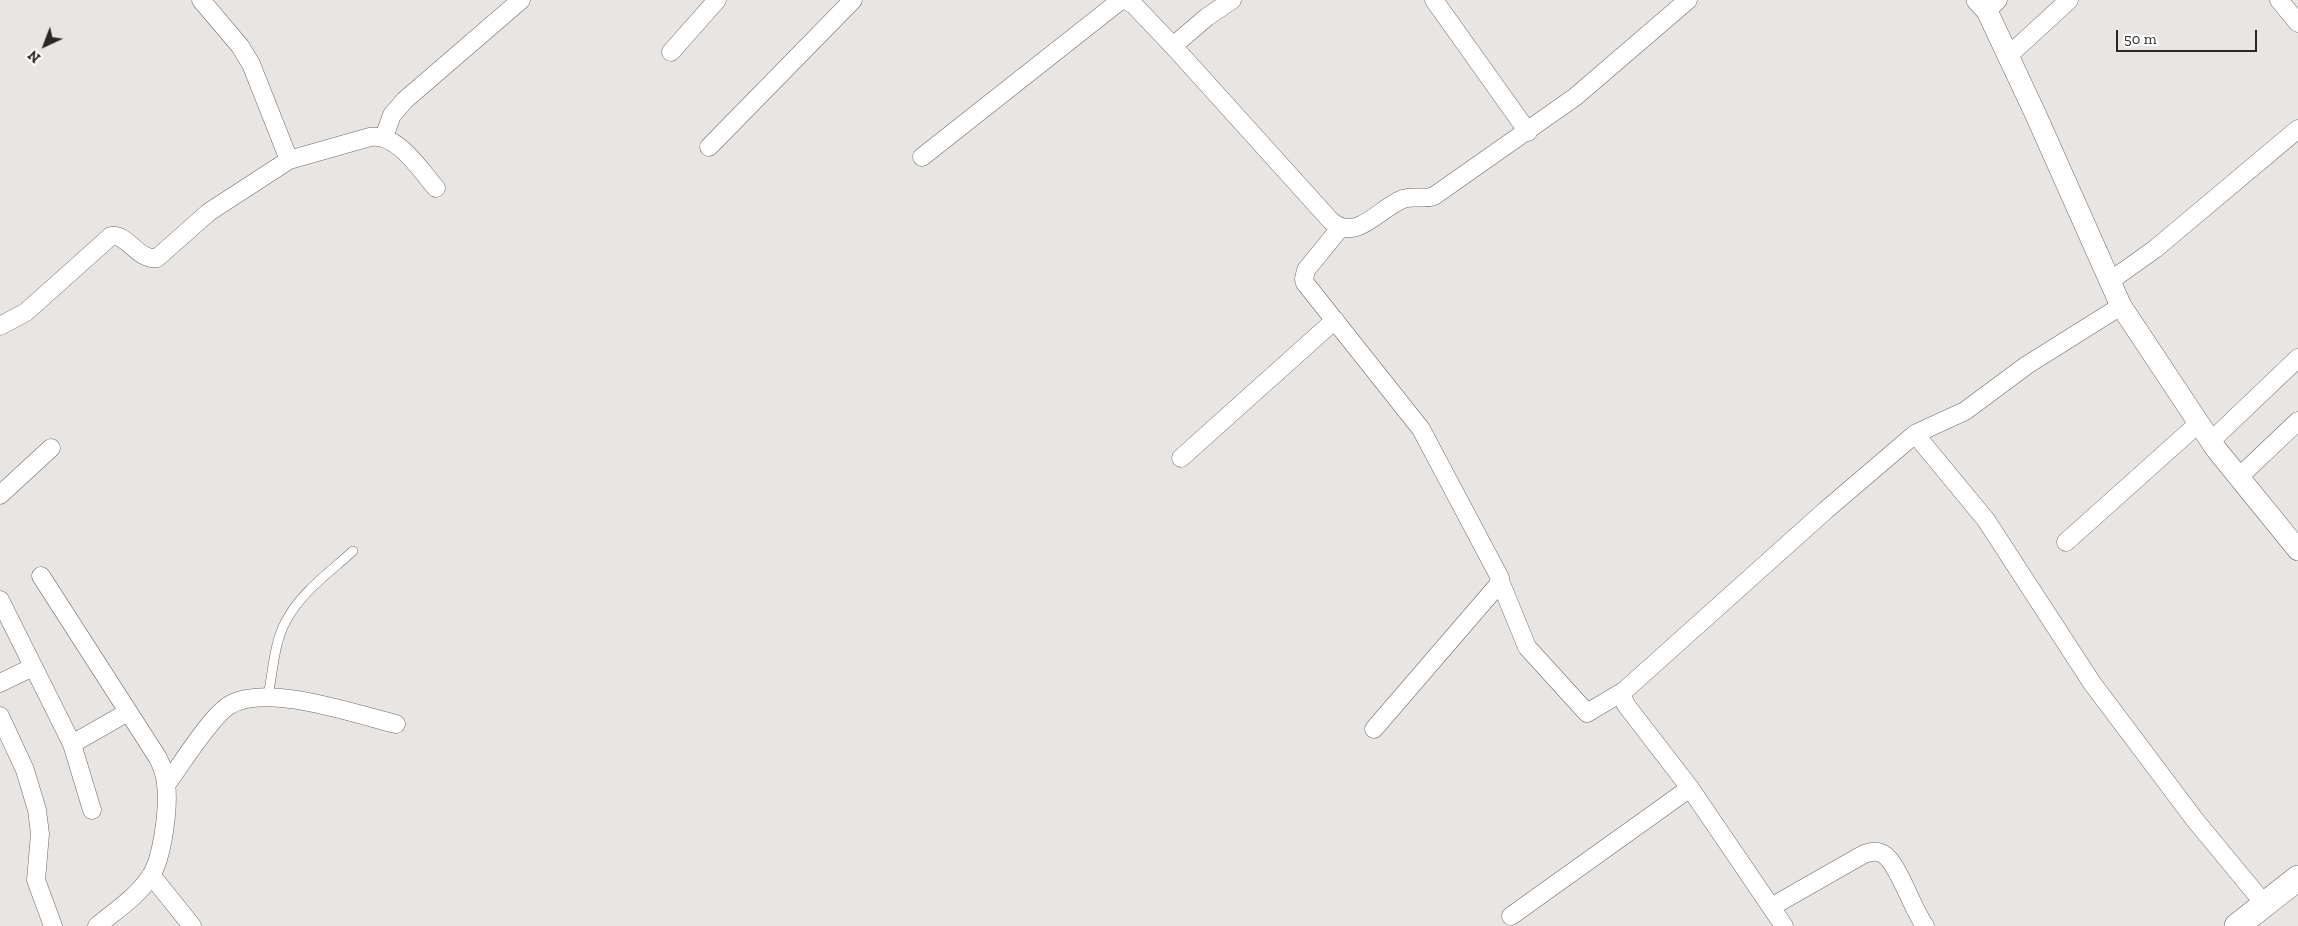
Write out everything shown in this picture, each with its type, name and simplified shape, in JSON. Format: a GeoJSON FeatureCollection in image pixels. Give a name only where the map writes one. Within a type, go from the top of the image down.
{"type":"FeatureCollection","features":[{"type":"Feature","properties":{"kind":"main road"},"geometry":{"type":"LineString","coordinates":[[2237,926],[2266,906],[2298,878]]}},
{"type":"Feature","properties":{"kind":"street"},"geometry":{"type":"LineString","coordinates":[[201,0],[240,46],[250,64],[288,160]]}},
{"type":"Feature","properties":{"kind":"street"},"geometry":{"type":"LineString","coordinates":[[384,137],[392,115],[405,100],[521,0]]}},
{"type":"Feature","properties":{"kind":"street"},"geometry":{"type":"LineString","coordinates":[[671,52],[717,0]]}},
{"type":"Feature","properties":{"kind":"street"},"geometry":{"type":"LineString","coordinates":[[709,147],[853,0]]}},
{"type":"Feature","properties":{"kind":"street"},"geometry":{"type":"LineString","coordinates":[[922,157],[1121,0]]}},
{"type":"Feature","properties":{"kind":"street"},"geometry":{"type":"LineString","coordinates":[[1126,0],[1134,5],[1173,46],[1331,220],[1347,229],[1360,226],[1406,198],[1434,196],[1528,132],[1575,97],[1688,0]]}},
{"type":"Feature","properties":{"kind":"street"},"geometry":{"type":"LineString","coordinates":[[1173,46],[1207,17],[1232,0]]}},
{"type":"Feature","properties":{"kind":"street"},"geometry":{"type":"LineString","coordinates":[[1434,0],[1528,132]]}},
{"type":"Feature","properties":{"kind":"street"},"geometry":{"type":"LineString","coordinates":[[2008,56],[2068,0]]}},
{"type":"Feature","properties":{"kind":"street"},"geometry":{"type":"LineString","coordinates":[[2287,3],[2298,24]]}},
{"type":"Feature","properties":{"kind":"street"},"geometry":{"type":"LineString","coordinates":[[1988,4],[2008,56],[2121,306],[2211,441],[2298,550]]}},
{"type":"Feature","properties":{"kind":"street"},"geometry":{"type":"LineString","coordinates":[[2110,281],[2155,249],[2298,129]]}},
{"type":"Feature","properties":{"kind":"street"},"geometry":{"type":"LineString","coordinates":[[0,326],[26,312],[111,236],[118,236],[145,256],[157,258],[209,212],[288,160],[370,138],[384,137],[400,148],[436,188]]}},
{"type":"Feature","properties":{"kind":"street"},"geometry":{"type":"LineString","coordinates":[[1341,227],[1310,264],[1304,274],[1305,283],[1421,428],[1452,484],[1500,581],[1527,647],[1587,712],[1624,691],[1826,510],[1915,434],[1965,411],[2027,365],[2121,306]]}},
{"type":"Feature","properties":{"kind":"street"},"geometry":{"type":"LineString","coordinates":[[1181,458],[1335,320]]}},
{"type":"Feature","properties":{"kind":"street"},"geometry":{"type":"LineString","coordinates":[[2211,441],[2298,358]]}},
{"type":"Feature","properties":{"kind":"street"},"geometry":{"type":"LineString","coordinates":[[2238,476],[2298,421]]}},
{"type":"Feature","properties":{"kind":"street"},"geometry":{"type":"LineString","coordinates":[[2066,542],[2199,423]]}},
{"type":"Feature","properties":{"kind":"street"},"geometry":{"type":"LineString","coordinates":[[1915,434],[1986,520],[2092,683],[2195,820],[2266,906]]}},
{"type":"Feature","properties":{"kind":"street"},"geometry":{"type":"LineString","coordinates":[[0,495],[51,448]]}},
{"type":"Feature","properties":{"kind":"street"},"geometry":{"type":"LineString","coordinates":[[42,576],[158,758],[164,771],[167,800],[160,850],[151,875],[127,901],[97,926]]}},
{"type":"Feature","properties":{"kind":"street"},"geometry":{"type":"LineString","coordinates":[[1374,729],[1500,581]]}},
{"type":"Feature","properties":{"kind":"street"},"geometry":{"type":"LineString","coordinates":[[0,600],[72,744],[92,810]]}},
{"type":"Feature","properties":{"kind":"street"},"geometry":{"type":"LineString","coordinates":[[0,683],[33,668]]}},
{"type":"Feature","properties":{"kind":"street"},"geometry":{"type":"LineString","coordinates":[[1624,691],[1622,695],[1626,705],[1690,788],[1784,926]]}},
{"type":"Feature","properties":{"kind":"street"},"geometry":{"type":"LineString","coordinates":[[166,785],[226,707],[245,698],[268,696],[298,700],[396,724]]}},
{"type":"Feature","properties":{"kind":"street"},"geometry":{"type":"LineString","coordinates":[[72,744],[128,712]]}},
{"type":"Feature","properties":{"kind":"street"},"geometry":{"type":"LineString","coordinates":[[0,716],[25,770],[37,810],[40,834],[36,880],[53,926]]}},
{"type":"Feature","properties":{"kind":"street"},"geometry":{"type":"LineString","coordinates":[[1511,916],[1690,788]]}},
{"type":"Feature","properties":{"kind":"street"},"geometry":{"type":"LineString","coordinates":[[1771,907],[1864,854],[1878,852],[1884,854],[1893,864],[1916,914],[1924,926]]}},
{"type":"Feature","properties":{"kind":"street"},"geometry":{"type":"LineString","coordinates":[[151,875],[192,926]]}},
{"type":"Feature","properties":{"kind":"lane"},"geometry":{"type":"LineString","coordinates":[[268,696],[279,639],[285,621],[311,589],[353,551]]}}]}
